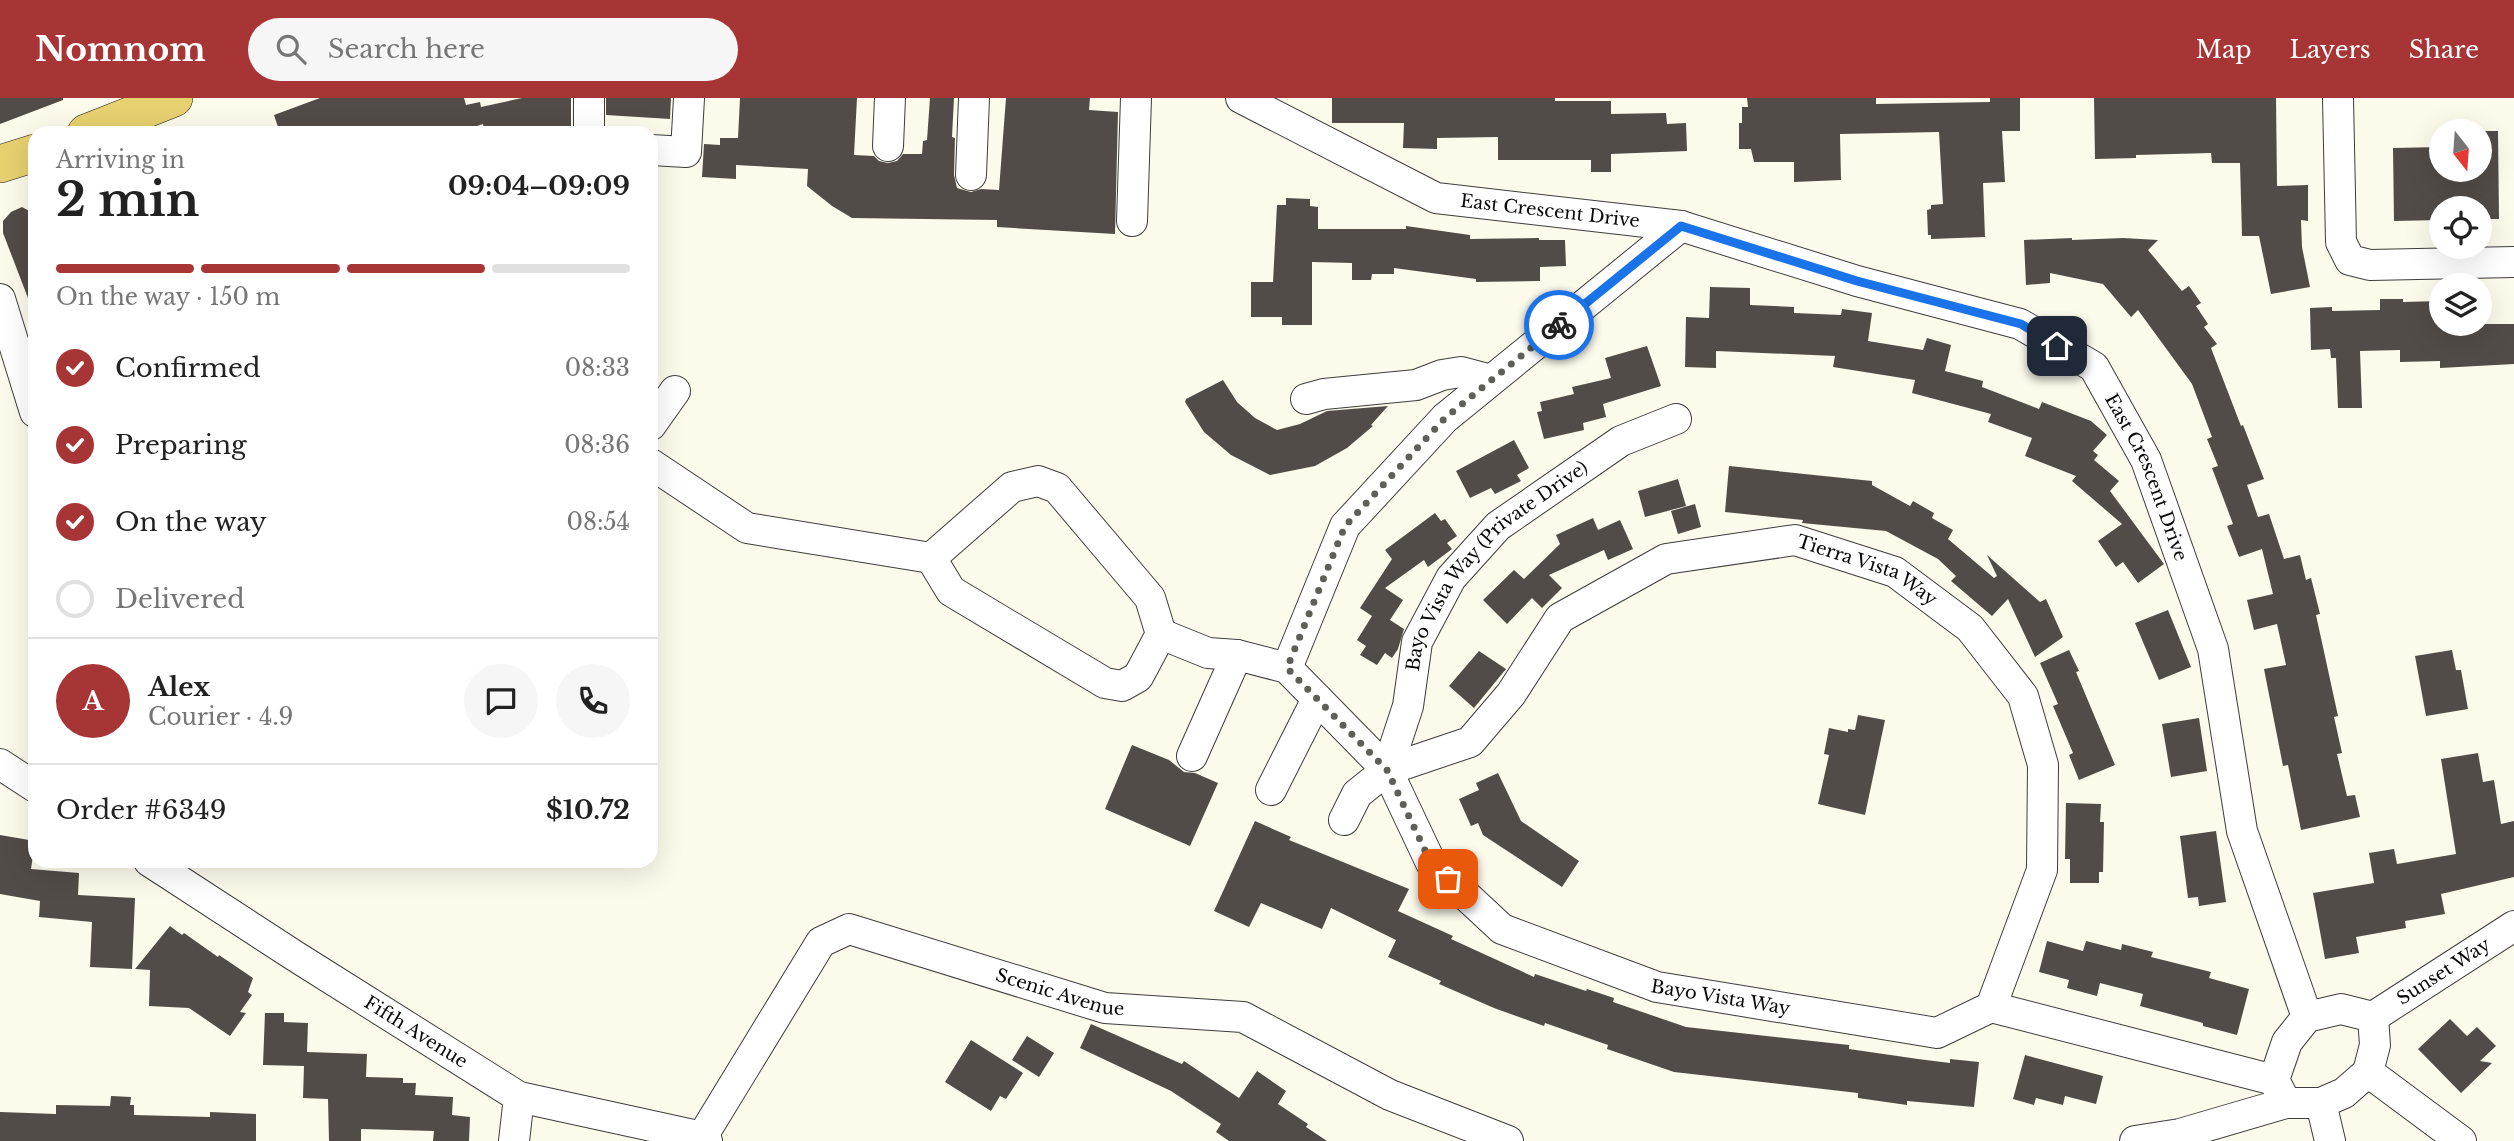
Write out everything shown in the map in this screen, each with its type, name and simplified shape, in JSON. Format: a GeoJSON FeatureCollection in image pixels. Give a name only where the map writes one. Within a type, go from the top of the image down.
{"type":"FeatureCollection","features":[{"type":"Feature","properties":{"kind":"main road"},"geometry":{"type":"LineString","coordinates":[[104,126],[174,98]]}},
{"type":"Feature","properties":{"kind":"main road"},"geometry":{"type":"LineString","coordinates":[[0,164],[28,155]]}},
{"type":"Feature","properties":{"kind":"street"},"geometry":{"type":"LineString","coordinates":[[589,126],[590,98]]}},
{"type":"Feature","properties":{"kind":"street"},"geometry":{"type":"LineString","coordinates":[[658,150],[686,152],[689,98]]}},
{"type":"Feature","properties":{"kind":"street"},"geometry":{"type":"LineString","coordinates":[[888,146],[890,98]]}},
{"type":"Feature","properties":{"kind":"street"},"geometry":{"type":"LineString","coordinates":[[971,175],[974,98]]}},
{"type":"Feature","properties":{"kind":"street"},"geometry":{"type":"LineString","coordinates":[[1132,221],[1136,98]]}},
{"type":"Feature","properties":{"kind":"street","name":"East Crescent Drive"},"geometry":{"type":"LineString","coordinates":[[1241,98],[1436,198],[1681,226],[1857,281],[2021,324],[2094,368],[2146,460],[2213,649],[2242,831],[2307,1017]]}},
{"type":"Feature","properties":{"kind":"street"},"geometry":{"type":"LineString","coordinates":[[2338,98],[2341,242],[2350,260],[2370,265],[2514,262]]}},
{"type":"Feature","properties":{"kind":"street"},"geometry":{"type":"LineString","coordinates":[[1161,634],[1222,654],[1287,668],[1345,526],[1445,418],[1681,226]]}},
{"type":"Feature","properties":{"kind":"street"},"geometry":{"type":"LineString","coordinates":[[0,299],[28,389]]}},
{"type":"Feature","properties":{"kind":"street"},"geometry":{"type":"LineString","coordinates":[[1306,399],[1324,394],[1416,385],[1442,375],[1461,372],[1491,380]]}},
{"type":"Feature","properties":{"kind":"street"},"geometry":{"type":"LineString","coordinates":[[658,415],[675,391]]}},
{"type":"Feature","properties":{"kind":"street","name":"Bayo Vista Way (Private Drive)"},"geometry":{"type":"LineString","coordinates":[[1387,770],[1408,706],[1418,642],[1451,578],[1498,526],[1621,441],[1676,419]]}},
{"type":"Feature","properties":{"kind":"street"},"geometry":{"type":"LineString","coordinates":[[658,469],[747,528],[931,558],[951,591],[1105,683],[1122,686],[1138,677],[1161,634],[1150,598],[1057,488],[1038,481],[1012,487],[931,558]]}},
{"type":"Feature","properties":{"kind":"street","name":"Tierra Vista Way"},"geometry":{"type":"LineString","coordinates":[[1387,770],[1470,742],[1511,694],[1559,618],[1666,559],[1795,540],[1895,572],[1970,628],[2023,696],[2043,765],[2042,870],[1991,1007]]}},
{"type":"Feature","properties":{"kind":"street"},"geometry":{"type":"LineString","coordinates":[[1192,756],[1222,654]]}},
{"type":"Feature","properties":{"kind":"street","name":"Bayo Vista Way"},"geometry":{"type":"LineString","coordinates":[[1287,668],[1387,770],[1431,863],[1502,929],[1657,987],[1937,1033],[1991,1007]]}},
{"type":"Feature","properties":{"kind":"street"},"geometry":{"type":"LineString","coordinates":[[1271,790],[1317,699]]}},
{"type":"Feature","properties":{"kind":"street"},"geometry":{"type":"LineString","coordinates":[[0,764],[28,782]]}},
{"type":"Feature","properties":{"kind":"street"},"geometry":{"type":"LineString","coordinates":[[1344,820],[1357,794],[1387,770]]}},
{"type":"Feature","properties":{"kind":"street","name":"Fifth Avenue"},"geometry":{"type":"LineString","coordinates":[[160,868],[519,1097],[705,1139]]}},
{"type":"Feature","properties":{"kind":"street","name":"Sunset Way"},"geometry":{"type":"LineString","coordinates":[[2373,1017],[2514,926]]}},
{"type":"Feature","properties":{"kind":"street","name":"Scenic Avenue"},"geometry":{"type":"LineString","coordinates":[[705,1139],[821,942],[849,929],[1105,1008],[1243,1017],[1390,1095],[1508,1141]]}},
{"type":"Feature","properties":{"kind":"street"},"geometry":{"type":"LineString","coordinates":[[1991,1007],[2321,1103],[2344,1093],[2368,1072],[2375,1045],[2373,1017],[2341,1009],[2307,1017],[2287,1042],[2280,1091]]}},
{"type":"Feature","properties":{"kind":"street"},"geometry":{"type":"LineString","coordinates":[[2368,1072],[2461,1141]]}},
{"type":"Feature","properties":{"kind":"street"},"geometry":{"type":"LineString","coordinates":[[2135,1141],[2180,1134],[2280,1091]]}},
{"type":"Feature","properties":{"kind":"street"},"geometry":{"type":"LineString","coordinates":[[514,1141],[519,1097]]}},
{"type":"Feature","properties":{"kind":"street"},"geometry":{"type":"LineString","coordinates":[[2321,1103],[2330,1141]]}},
{"type":"Feature","properties":{"kind":"building"},"geometry":{"type":"Polygon","coordinates":[[[0,98],[63,98],[63,100],[0,124],[0,98]]]}},
{"type":"Feature","properties":{"kind":"building"},"geometry":{"type":"Polygon","coordinates":[[[320,98],[464,98],[466,105],[480,102],[481,107],[522,98],[571,98],[571,126],[278,126],[274,115],[320,98]]]}},
{"type":"Feature","properties":{"kind":"building"},"geometry":{"type":"Polygon","coordinates":[[[606,98],[671,98],[670,119],[606,115],[606,98]]]}},
{"type":"Feature","properties":{"kind":"building"},"geometry":{"type":"Polygon","coordinates":[[[740,98],[857,98],[854,155],[874,156],[879,161],[888,163],[897,161],[903,154],[922,154],[923,141],[927,140],[930,98],[954,98],[954,175],[957,188],[971,192],[981,189],[999,190],[1006,98],[1090,98],[1089,110],[1118,112],[1115,234],[997,227],[997,220],[852,218],[807,186],[808,169],[736,165],[736,179],[702,177],[704,144],[720,145],[720,138],[738,138],[740,98]]]}},
{"type":"Feature","properties":{"kind":"building"},"geometry":{"type":"Polygon","coordinates":[[[1332,98],[1555,98],[1555,101],[1611,101],[1611,114],[1666,113],[1667,124],[1686,123],[1687,151],[1611,154],[1611,172],[1591,172],[1591,160],[1498,160],[1498,137],[1437,138],[1437,149],[1403,148],[1404,123],[1332,123],[1332,98]]]}},
{"type":"Feature","properties":{"kind":"building"},"geometry":{"type":"Polygon","coordinates":[[[1747,98],[1876,98],[1876,104],[1990,102],[1990,98],[2020,98],[2020,131],[2002,131],[2005,182],[1983,183],[1985,237],[1931,239],[1931,235],[1928,235],[1927,210],[1931,209],[1931,205],[1943,204],[1939,132],[1840,134],[1841,180],[1794,182],[1794,162],[1754,162],[1751,149],[1739,149],[1739,123],[1742,123],[1742,107],[1748,107],[1747,98]]]}},
{"type":"Feature","properties":{"kind":"building"},"geometry":{"type":"Polygon","coordinates":[[[2094,98],[2276,98],[2277,186],[2308,185],[2308,221],[2301,220],[2302,247],[2310,287],[2271,294],[2259,236],[2242,236],[2240,163],[2212,163],[2211,153],[2095,159],[2094,98]]]}},
{"type":"Feature","properties":{"kind":"building"},"geometry":{"type":"Polygon","coordinates":[[[2492,131],[2498,131],[2499,219],[2492,219],[2492,196],[2429,196],[2429,220],[2394,221],[2393,148],[2429,147],[2429,182],[2492,182],[2492,131]]]}},
{"type":"Feature","properties":{"kind":"building"},"geometry":{"type":"Polygon","coordinates":[[[1286,198],[1310,199],[1310,206],[1318,207],[1318,229],[1406,229],[1406,226],[1470,235],[1470,239],[1565,240],[1566,266],[1540,267],[1540,281],[1476,282],[1476,279],[1394,268],[1394,274],[1372,274],[1371,280],[1352,280],[1352,263],[1312,262],[1312,325],[1282,325],[1282,317],[1251,317],[1251,282],[1273,282],[1277,205],[1286,205],[1286,198]]]}},
{"type":"Feature","properties":{"kind":"building"},"geometry":{"type":"Polygon","coordinates":[[[22,207],[28,210],[28,298],[3,233],[3,221],[11,212],[22,207]]]}},
{"type":"Feature","properties":{"kind":"building"},"geometry":{"type":"Polygon","coordinates":[[[2024,240],[2158,240],[2148,250],[2182,291],[2189,286],[2201,303],[2196,306],[2208,324],[2204,327],[2217,344],[2211,348],[2264,479],[2247,485],[2258,517],[2269,514],[2284,559],[2300,555],[2306,580],[2311,578],[2320,614],[2316,615],[2338,716],[2334,717],[2342,753],[2337,754],[2347,796],[2355,795],[2360,817],[2301,830],[2288,765],[2283,766],[2264,669],[2286,665],[2277,624],[2254,630],[2247,600],[2273,594],[2262,549],[2239,557],[2227,526],[2233,524],[2212,468],[2218,466],[2207,439],[2212,437],[2192,384],[2138,310],[2131,317],[2103,284],[2050,273],[2050,283],[2026,285],[2024,240]]]}},
{"type":"Feature","properties":{"kind":"building"},"geometry":{"type":"Polygon","coordinates":[[[1710,287],[1750,288],[1750,305],[1794,307],[1794,313],[1841,315],[1842,309],[1872,313],[1868,341],[1923,350],[1927,338],[1951,345],[1945,371],[1983,381],[1982,387],[2039,409],[2042,402],[2091,421],[2107,435],[2093,451],[2098,455],[2094,460],[2119,481],[2110,491],[2164,564],[2138,583],[2123,562],[2116,567],[2098,541],[2122,524],[2072,481],[2076,476],[2025,456],[2032,438],[1988,422],[1991,414],[1912,393],[1915,380],[1833,367],[1835,356],[1716,351],[1716,368],[1685,367],[1686,317],[1709,318],[1710,287]]]}},
{"type":"Feature","properties":{"kind":"building"},"geometry":{"type":"Polygon","coordinates":[[[2380,299],[2429,301],[2429,336],[2492,336],[2492,324],[2514,324],[2514,364],[2440,368],[2440,361],[2400,362],[2400,350],[2360,351],[2362,408],[2338,408],[2336,358],[2331,358],[2330,349],[2311,350],[2310,308],[2332,307],[2332,311],[2380,310],[2380,299]]]}},
{"type":"Feature","properties":{"kind":"building"},"geometry":{"type":"Polygon","coordinates":[[[1647,346],[1661,386],[1603,404],[1606,417],[1583,423],[1584,430],[1544,439],[1537,412],[1542,411],[1540,402],[1574,394],[1572,387],[1611,378],[1605,358],[1647,346]]]}},
{"type":"Feature","properties":{"kind":"building"},"geometry":{"type":"Polygon","coordinates":[[[1223,380],[1237,402],[1255,418],[1277,430],[1300,424],[1327,411],[1388,406],[1371,425],[1373,426],[1347,448],[1315,466],[1270,475],[1231,455],[1204,432],[1185,402],[1223,380]]]}},
{"type":"Feature","properties":{"kind":"building"},"geometry":{"type":"Polygon","coordinates":[[[1514,440],[1529,468],[1517,475],[1521,481],[1495,494],[1491,488],[1470,498],[1456,471],[1514,440]]]}},
{"type":"Feature","properties":{"kind":"building"},"geometry":{"type":"Polygon","coordinates":[[[1729,466],[1872,481],[1872,485],[1910,506],[1913,501],[1934,513],[1932,518],[1953,530],[1948,539],[1994,578],[1997,576],[1987,555],[2040,602],[2046,599],[2063,637],[2035,657],[2008,599],[1992,616],[1951,581],[1956,576],[1938,559],[1886,531],[1725,512],[1729,466]]]}},
{"type":"Feature","properties":{"kind":"building"},"geometry":{"type":"Polygon","coordinates":[[[1678,479],[1686,506],[1645,517],[1638,491],[1678,479]]]}},
{"type":"Feature","properties":{"kind":"building"},"geometry":{"type":"Polygon","coordinates":[[[1695,504],[1701,527],[1678,534],[1671,511],[1695,504]]]}},
{"type":"Feature","properties":{"kind":"building"},"geometry":{"type":"Polygon","coordinates":[[[1435,513],[1441,521],[1445,519],[1457,536],[1447,543],[1452,549],[1428,567],[1424,560],[1385,588],[1403,600],[1390,620],[1404,629],[1398,649],[1392,658],[1385,653],[1377,665],[1360,655],[1366,646],[1357,640],[1372,616],[1360,608],[1392,559],[1385,550],[1435,513]]]}},
{"type":"Feature","properties":{"kind":"building"},"geometry":{"type":"Polygon","coordinates":[[[1593,518],[1598,530],[1620,520],[1633,549],[1608,560],[1604,550],[1549,575],[1562,588],[1542,608],[1532,598],[1507,624],[1483,600],[1514,570],[1524,579],[1560,544],[1556,535],[1593,518]]]}},
{"type":"Feature","properties":{"kind":"building"},"geometry":{"type":"Polygon","coordinates":[[[2168,610],[2191,667],[2159,680],[2135,623],[2168,610]]]}},
{"type":"Feature","properties":{"kind":"building"},"geometry":{"type":"Polygon","coordinates":[[[2069,650],[2115,765],[2079,780],[2069,755],[2073,753],[2053,706],[2058,704],[2040,663],[2069,650]]]}},
{"type":"Feature","properties":{"kind":"building"},"geometry":{"type":"Polygon","coordinates":[[[2452,650],[2456,670],[2461,670],[2468,709],[2426,716],[2415,656],[2452,650]]]}},
{"type":"Feature","properties":{"kind":"building"},"geometry":{"type":"Polygon","coordinates":[[[1479,651],[1506,669],[1474,708],[1449,686],[1479,651]]]}},
{"type":"Feature","properties":{"kind":"building"},"geometry":{"type":"Polygon","coordinates":[[[1858,715],[1885,720],[1865,815],[1818,804],[1829,755],[1824,754],[1829,728],[1848,732],[1848,729],[1855,730],[1858,715]]]}},
{"type":"Feature","properties":{"kind":"building"},"geometry":{"type":"Polygon","coordinates":[[[2199,718],[2207,771],[2171,777],[2162,724],[2199,718]]]}},
{"type":"Feature","properties":{"kind":"building"},"geometry":{"type":"Polygon","coordinates":[[[1132,745],[1169,760],[1184,772],[1195,773],[1218,783],[1190,846],[1105,809],[1132,745]]]}},
{"type":"Feature","properties":{"kind":"building"},"geometry":{"type":"Polygon","coordinates":[[[2478,753],[2483,782],[2494,780],[2501,824],[2514,821],[2514,877],[2441,894],[2445,914],[2405,921],[2406,928],[2356,937],[2359,953],[2325,959],[2313,893],[2374,883],[2369,853],[2394,849],[2397,864],[2456,854],[2441,759],[2478,753]]]}},
{"type":"Feature","properties":{"kind":"building"},"geometry":{"type":"Polygon","coordinates":[[[1498,773],[1521,821],[1579,861],[1562,887],[1483,835],[1478,823],[1471,826],[1459,799],[1479,790],[1476,783],[1498,773]]]}},
{"type":"Feature","properties":{"kind":"building"},"geometry":{"type":"Polygon","coordinates":[[[2066,803],[2101,804],[2100,822],[2104,822],[2103,872],[2099,872],[2099,883],[2070,883],[2070,859],[2065,859],[2066,803]]]}},
{"type":"Feature","properties":{"kind":"building"},"geometry":{"type":"Polygon","coordinates":[[[1255,821],[1291,837],[1289,840],[1409,889],[1398,911],[1534,977],[1535,974],[1586,991],[1587,989],[1614,998],[1613,1002],[1686,1027],[1849,1045],[1849,1049],[1950,1063],[1950,1059],[1979,1062],[1974,1107],[1907,1101],[1907,1105],[1858,1098],[1858,1093],[1674,1072],[1607,1049],[1608,1045],[1494,1008],[1439,984],[1441,981],[1388,957],[1396,940],[1331,908],[1322,929],[1261,903],[1249,927],[1214,911],[1255,821]]]}},
{"type":"Feature","properties":{"kind":"building"},"geometry":{"type":"Polygon","coordinates":[[[2216,831],[2226,902],[2199,906],[2198,897],[2188,898],[2180,836],[2216,831]]]}},
{"type":"Feature","properties":{"kind":"building"},"geometry":{"type":"Polygon","coordinates":[[[0,835],[28,840],[28,868],[79,873],[78,895],[135,898],[132,969],[90,967],[92,922],[39,917],[40,901],[0,894],[0,835]]]}},
{"type":"Feature","properties":{"kind":"building"},"geometry":{"type":"Polygon","coordinates":[[[170,926],[253,978],[248,992],[252,995],[240,1012],[246,1013],[230,1036],[189,1008],[149,1006],[150,970],[135,969],[170,926]]]}},
{"type":"Feature","properties":{"kind":"building"},"geometry":{"type":"Polygon","coordinates":[[[2047,941],[2083,951],[2086,941],[2121,950],[2122,944],[2153,952],[2151,957],[2211,972],[2209,978],[2249,989],[2237,1035],[2140,1006],[2143,994],[2100,983],[2097,996],[2067,988],[2069,980],[2039,972],[2047,941]]]}},
{"type":"Feature","properties":{"kind":"building"},"geometry":{"type":"Polygon","coordinates":[[[265,1013],[284,1013],[284,1022],[308,1023],[307,1052],[367,1054],[366,1077],[403,1078],[403,1083],[416,1083],[415,1095],[453,1097],[452,1115],[470,1117],[469,1141],[433,1141],[434,1131],[361,1129],[361,1141],[329,1141],[328,1099],[303,1098],[304,1066],[263,1065],[265,1013]]]}},
{"type":"Feature","properties":{"kind":"building"},"geometry":{"type":"Polygon","coordinates":[[[2450,1019],[2467,1036],[2477,1027],[2496,1046],[2480,1061],[2492,1063],[2461,1093],[2418,1049],[2450,1019]]]}},
{"type":"Feature","properties":{"kind":"building"},"geometry":{"type":"Polygon","coordinates":[[[1091,1024],[1182,1064],[1184,1061],[1239,1098],[1257,1071],[1286,1091],[1278,1104],[1308,1124],[1306,1127],[1327,1141],[1229,1141],[1216,1132],[1221,1124],[1171,1091],[1080,1048],[1091,1024]]]}},
{"type":"Feature","properties":{"kind":"building"},"geometry":{"type":"Polygon","coordinates":[[[1027,1036],[1054,1053],[1039,1077],[1012,1060],[1027,1036]]]}},
{"type":"Feature","properties":{"kind":"building"},"geometry":{"type":"Polygon","coordinates":[[[971,1040],[1023,1073],[1006,1099],[1000,1096],[991,1111],[945,1082],[971,1040]]]}},
{"type":"Feature","properties":{"kind":"building"},"geometry":{"type":"Polygon","coordinates":[[[2025,1055],[2103,1076],[2096,1104],[2065,1096],[2063,1105],[2036,1098],[2034,1105],[2013,1099],[2025,1055]]]}},
{"type":"Feature","properties":{"kind":"building"},"geometry":{"type":"Polygon","coordinates":[[[111,1096],[131,1097],[130,1105],[134,1105],[134,1115],[210,1117],[210,1112],[256,1114],[256,1141],[0,1141],[0,1112],[56,1114],[56,1105],[110,1106],[111,1096]]]}},
{"type":"Feature","properties":{"kind":"way so far"},"geometry":{"type":"LineString","coordinates":[[1448,879],[1431,863],[1387,770],[1287,668],[1345,526],[1445,418],[1559,325]]}},
{"type":"Feature","properties":{"kind":"route"},"geometry":{"type":"LineString","coordinates":[[1559,325],[1681,226],[1857,281],[2021,324],[2057,346]]}}]}
